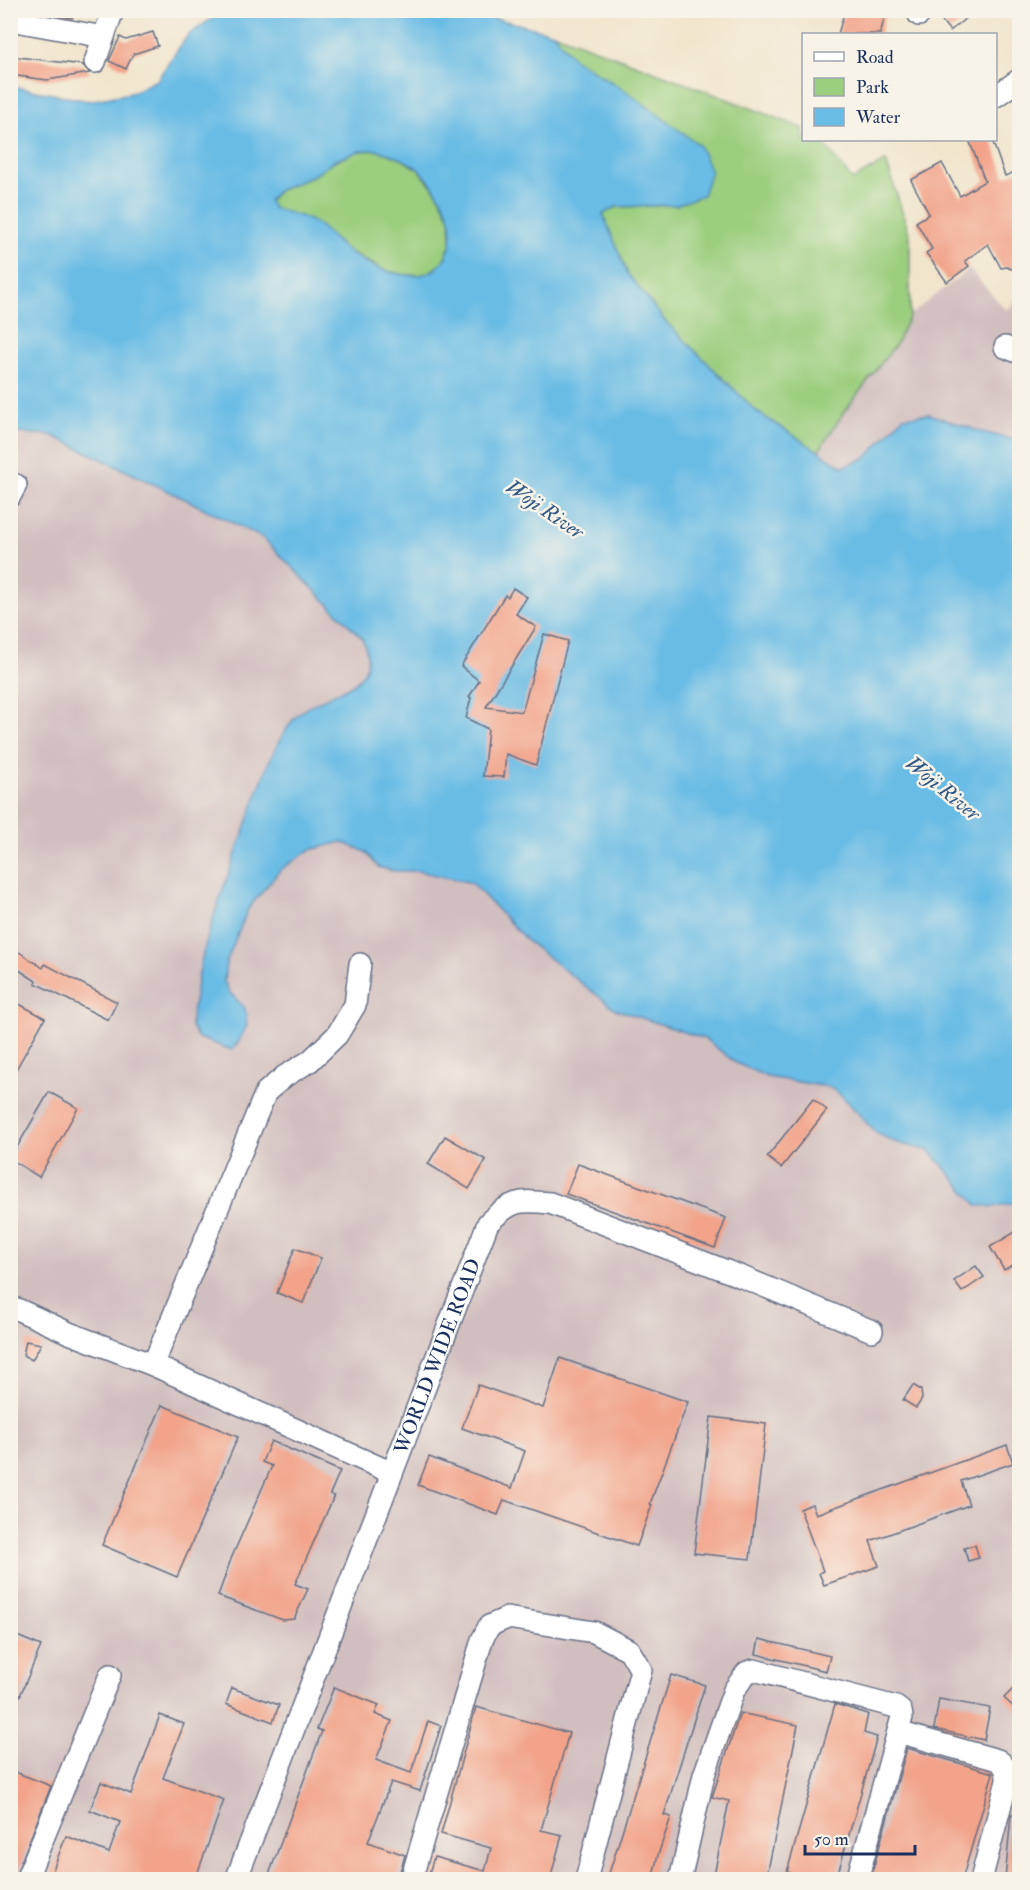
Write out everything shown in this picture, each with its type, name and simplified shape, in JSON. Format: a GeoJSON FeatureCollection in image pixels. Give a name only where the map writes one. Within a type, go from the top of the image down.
{"type":"FeatureCollection","features":[{"type":"Feature","properties":{"kind":"street"},"geometry":{"type":"LineString","coordinates":[[95,62],[113,10]]}},
{"type":"Feature","properties":{"kind":"street"},"geometry":{"type":"LineString","coordinates":[[10,20],[104,37]]}},
{"type":"Feature","properties":{"kind":"street"},"geometry":{"type":"LineString","coordinates":[[997,95],[1020,79]]}},
{"type":"Feature","properties":{"kind":"street"},"geometry":{"type":"LineString","coordinates":[[153,1365],[266,1092],[285,1076],[310,1061],[337,1035],[355,1005],[360,964]]}},
{"type":"Feature","properties":{"kind":"street","name":"WORLD WIDE ROAD"},"geometry":{"type":"LineString","coordinates":[[236,1880],[488,1223],[504,1207],[522,1200],[550,1203],[742,1277],[872,1331]]}},
{"type":"Feature","properties":{"kind":"street"},"geometry":{"type":"LineString","coordinates":[[17,1309],[69,1333],[153,1365],[392,1473]]}},
{"type":"Feature","properties":{"kind":"street"},"geometry":{"type":"LineString","coordinates":[[411,1880],[482,1640],[489,1626],[507,1618],[594,1632],[629,1650],[641,1670],[586,1880]]}},
{"type":"Feature","properties":{"kind":"street"},"geometry":{"type":"LineString","coordinates":[[680,1880],[704,1775],[734,1690],[747,1672],[754,1670],[896,1707],[901,1711],[902,1717],[857,1880]]}},
{"type":"Feature","properties":{"kind":"street"},"geometry":{"type":"LineString","coordinates":[[26,1880],[110,1675]]}},
{"type":"Feature","properties":{"kind":"street"},"geometry":{"type":"LineString","coordinates":[[898,1732],[998,1760],[1004,1765],[1007,1772],[1006,1781],[981,1880]]}},
{"type":"Feature","properties":{"kind":"shaded area"},"geometry":{"type":"Polygon","coordinates":[[[969,269],[1006,310],[1019,300],[1019,441],[903,417],[867,457],[843,467],[818,452],[844,412],[896,344],[910,315],[969,269]]]}},
{"type":"Feature","properties":{"kind":"shaded area"},"geometry":{"type":"Polygon","coordinates":[[[19,433],[51,435],[263,538],[362,638],[369,654],[365,672],[352,686],[310,705],[277,743],[264,771],[244,833],[229,869],[198,969],[245,1008],[229,992],[224,981],[226,963],[248,909],[280,870],[310,850],[342,842],[366,852],[378,867],[394,871],[418,871],[472,883],[527,941],[615,1009],[705,1039],[736,1063],[767,1077],[829,1087],[842,1096],[876,1133],[897,1143],[930,1151],[944,1167],[993,1207],[1019,1202],[1019,1879],[11,1879],[10,435],[19,433]]]}},
{"type":"Feature","properties":{"kind":"green space"},"geometry":{"type":"Polygon","coordinates":[[[553,33],[802,128],[802,141],[822,141],[852,180],[886,161],[910,236],[910,315],[896,344],[844,412],[818,452],[757,412],[664,320],[627,274],[602,214],[616,207],[676,205],[626,91],[574,59],[553,33]]]}},
{"type":"Feature","properties":{"kind":"green space"},"geometry":{"type":"Polygon","coordinates":[[[376,150],[395,155],[418,169],[438,194],[450,218],[451,244],[442,263],[425,275],[406,275],[385,271],[345,249],[318,225],[273,208],[269,201],[278,191],[316,174],[334,161],[359,151],[376,150]]]}},
{"type":"Feature","properties":{"kind":"water","name":"Woji River"},"geometry":{"type":"Polygon","coordinates":[[[240,11],[466,11],[553,33],[574,59],[626,91],[699,145],[711,171],[703,195],[676,205],[616,207],[603,214],[628,274],[664,320],[757,412],[843,467],[867,457],[903,417],[929,414],[982,432],[1019,441],[1019,1202],[993,1207],[977,1205],[930,1151],[897,1143],[876,1133],[842,1096],[829,1087],[767,1077],[736,1063],[705,1039],[615,1009],[527,941],[472,883],[418,871],[394,871],[378,867],[366,852],[342,842],[310,850],[280,870],[248,909],[226,963],[224,981],[229,992],[245,1008],[247,1025],[232,1050],[198,1038],[191,1026],[191,1020],[207,938],[276,746],[293,720],[304,710],[357,680],[365,670],[367,656],[362,638],[263,538],[51,435],[19,433],[11,435],[10,86],[89,101],[131,93],[157,80],[188,35],[220,13],[240,11]],[[376,150],[359,151],[334,161],[316,174],[278,191],[269,200],[273,208],[297,215],[320,226],[350,253],[373,266],[406,275],[429,272],[444,260],[448,251],[452,230],[448,212],[432,185],[418,169],[393,155],[376,150]]]}},
{"type":"Feature","properties":{"kind":"building"},"geometry":{"type":"Polygon","coordinates":[[[31,10],[66,10],[74,14],[72,18],[31,10]]]}},
{"type":"Feature","properties":{"kind":"building"},"geometry":{"type":"Polygon","coordinates":[[[845,10],[875,10],[875,13],[885,16],[880,33],[838,33],[845,10]]]}},
{"type":"Feature","properties":{"kind":"building"},"geometry":{"type":"Polygon","coordinates":[[[936,10],[976,10],[950,31],[936,14],[936,10]]]}},
{"type":"Feature","properties":{"kind":"building"},"geometry":{"type":"Polygon","coordinates":[[[153,32],[158,46],[133,54],[126,69],[109,61],[120,37],[126,40],[153,32]]]}},
{"type":"Feature","properties":{"kind":"building"},"geometry":{"type":"Polygon","coordinates":[[[10,56],[83,65],[90,73],[47,80],[10,75],[10,56]]]}},
{"type":"Feature","properties":{"kind":"building"},"geometry":{"type":"Polygon","coordinates":[[[969,141],[992,141],[1005,176],[1020,170],[1020,265],[1011,269],[1001,268],[988,244],[965,261],[969,266],[947,282],[926,253],[932,249],[916,222],[929,214],[911,180],[942,163],[960,196],[985,181],[969,141]]]}},
{"type":"Feature","properties":{"kind":"building"},"geometry":{"type":"Polygon","coordinates":[[[513,588],[527,597],[516,614],[536,627],[486,707],[522,712],[544,634],[568,641],[536,765],[506,754],[504,777],[483,776],[488,729],[466,718],[471,698],[469,697],[479,681],[461,666],[505,595],[508,597],[513,588]]]}},
{"type":"Feature","properties":{"kind":"building"},"geometry":{"type":"Polygon","coordinates":[[[16,950],[43,968],[45,964],[117,1002],[108,1020],[35,983],[36,981],[10,964],[10,958],[16,950]]]}},
{"type":"Feature","properties":{"kind":"building"},"geometry":{"type":"Polygon","coordinates":[[[10,999],[45,1018],[10,1080],[10,999]]]}},
{"type":"Feature","properties":{"kind":"building"},"geometry":{"type":"Polygon","coordinates":[[[49,1092],[78,1108],[39,1177],[10,1159],[49,1092]]]}},
{"type":"Feature","properties":{"kind":"building"},"geometry":{"type":"Polygon","coordinates":[[[813,1099],[827,1110],[781,1168],[767,1157],[813,1099]]]}},
{"type":"Feature","properties":{"kind":"building"},"geometry":{"type":"Polygon","coordinates":[[[445,1136],[486,1160],[469,1189],[428,1164],[445,1136]]]}},
{"type":"Feature","properties":{"kind":"building"},"geometry":{"type":"Polygon","coordinates":[[[578,1164],[726,1218],[715,1248],[566,1194],[578,1164]]]}},
{"type":"Feature","properties":{"kind":"building"},"geometry":{"type":"Polygon","coordinates":[[[1020,1229],[1020,1260],[1004,1270],[990,1247],[1020,1229]]]}},
{"type":"Feature","properties":{"kind":"building"},"geometry":{"type":"Polygon","coordinates":[[[295,1248],[321,1258],[303,1303],[277,1293],[295,1248]]]}},
{"type":"Feature","properties":{"kind":"building"},"geometry":{"type":"Polygon","coordinates":[[[976,1266],[984,1277],[962,1292],[954,1281],[976,1266]]]}},
{"type":"Feature","properties":{"kind":"building"},"geometry":{"type":"Polygon","coordinates":[[[26,1341],[41,1344],[32,1360],[23,1355],[26,1341]]]}},
{"type":"Feature","properties":{"kind":"building"},"geometry":{"type":"Polygon","coordinates":[[[560,1358],[688,1402],[637,1546],[504,1500],[498,1515],[418,1485],[429,1457],[512,1488],[525,1451],[462,1428],[478,1385],[543,1408],[560,1358]]]}},
{"type":"Feature","properties":{"kind":"building"},"geometry":{"type":"Polygon","coordinates":[[[913,1385],[921,1390],[922,1399],[916,1408],[903,1400],[913,1385]]]}},
{"type":"Feature","properties":{"kind":"building"},"geometry":{"type":"Polygon","coordinates":[[[162,1405],[238,1437],[177,1577],[102,1545],[162,1405]]]}},
{"type":"Feature","properties":{"kind":"building"},"geometry":{"type":"Polygon","coordinates":[[[711,1417],[766,1424],[750,1559],[694,1553],[711,1417]]]}},
{"type":"Feature","properties":{"kind":"building"},"geometry":{"type":"Polygon","coordinates":[[[271,1441],[340,1471],[330,1494],[334,1496],[295,1584],[308,1589],[294,1619],[283,1620],[218,1596],[231,1559],[272,1466],[262,1462],[271,1441]]]}},
{"type":"Feature","properties":{"kind":"building"},"geometry":{"type":"Polygon","coordinates":[[[1007,1445],[1013,1463],[961,1481],[969,1505],[870,1541],[879,1566],[824,1585],[819,1573],[823,1571],[800,1509],[812,1504],[816,1514],[1007,1445]]]}},
{"type":"Feature","properties":{"kind":"building"},"geometry":{"type":"Polygon","coordinates":[[[975,1545],[979,1558],[968,1561],[964,1548],[975,1545]]]}},
{"type":"Feature","properties":{"kind":"building"},"geometry":{"type":"Polygon","coordinates":[[[10,1633],[41,1646],[11,1717],[10,1717],[10,1633]]]}},
{"type":"Feature","properties":{"kind":"building"},"geometry":{"type":"Polygon","coordinates":[[[759,1639],[830,1656],[826,1671],[756,1654],[759,1639]]]}},
{"type":"Feature","properties":{"kind":"building"},"geometry":{"type":"Polygon","coordinates":[[[671,1675],[705,1685],[664,1815],[671,1817],[652,1880],[607,1880],[671,1675]]]}},
{"type":"Feature","properties":{"kind":"building"},"geometry":{"type":"Polygon","coordinates":[[[1020,1682],[1020,1713],[1004,1698],[1020,1682]]]}},
{"type":"Feature","properties":{"kind":"building"},"geometry":{"type":"Polygon","coordinates":[[[334,1687],[379,1705],[375,1714],[392,1721],[376,1760],[411,1773],[428,1721],[441,1726],[420,1791],[391,1782],[368,1842],[405,1855],[397,1880],[267,1880],[322,1731],[317,1729],[334,1687]]]}},
{"type":"Feature","properties":{"kind":"building"},"geometry":{"type":"Polygon","coordinates":[[[232,1688],[279,1705],[273,1722],[226,1704],[232,1688]]]}},
{"type":"Feature","properties":{"kind":"building"},"geometry":{"type":"Polygon","coordinates":[[[939,1699],[990,1708],[984,1740],[934,1729],[939,1699]]]}},
{"type":"Feature","properties":{"kind":"building"},"geometry":{"type":"Polygon","coordinates":[[[835,1704],[868,1714],[864,1733],[877,1737],[836,1880],[814,1880],[787,1872],[835,1704]]]}},
{"type":"Feature","properties":{"kind":"building"},"geometry":{"type":"Polygon","coordinates":[[[476,1707],[569,1733],[541,1830],[562,1835],[550,1880],[427,1880],[434,1857],[485,1871],[491,1848],[441,1834],[476,1707]]]}},
{"type":"Feature","properties":{"kind":"building"},"geometry":{"type":"Polygon","coordinates":[[[740,1713],[798,1725],[766,1880],[713,1880],[729,1801],[712,1797],[740,1713]]]}},
{"type":"Feature","properties":{"kind":"building"},"geometry":{"type":"Polygon","coordinates":[[[160,1715],[184,1724],[163,1778],[224,1800],[195,1880],[49,1880],[66,1836],[109,1853],[120,1822],[90,1810],[101,1782],[131,1794],[160,1715]]]}},
{"type":"Feature","properties":{"kind":"building"},"geometry":{"type":"Polygon","coordinates":[[[907,1748],[993,1773],[962,1880],[870,1880],[907,1748]]]}},
{"type":"Feature","properties":{"kind":"building"},"geometry":{"type":"Polygon","coordinates":[[[10,1770],[51,1786],[14,1880],[10,1880],[10,1770]]]}},
{"type":"Feature","properties":{"kind":"building"},"geometry":{"type":"Polygon","coordinates":[[[1011,1815],[1020,1815],[1020,1880],[1005,1880],[1011,1815]]]}}]}
